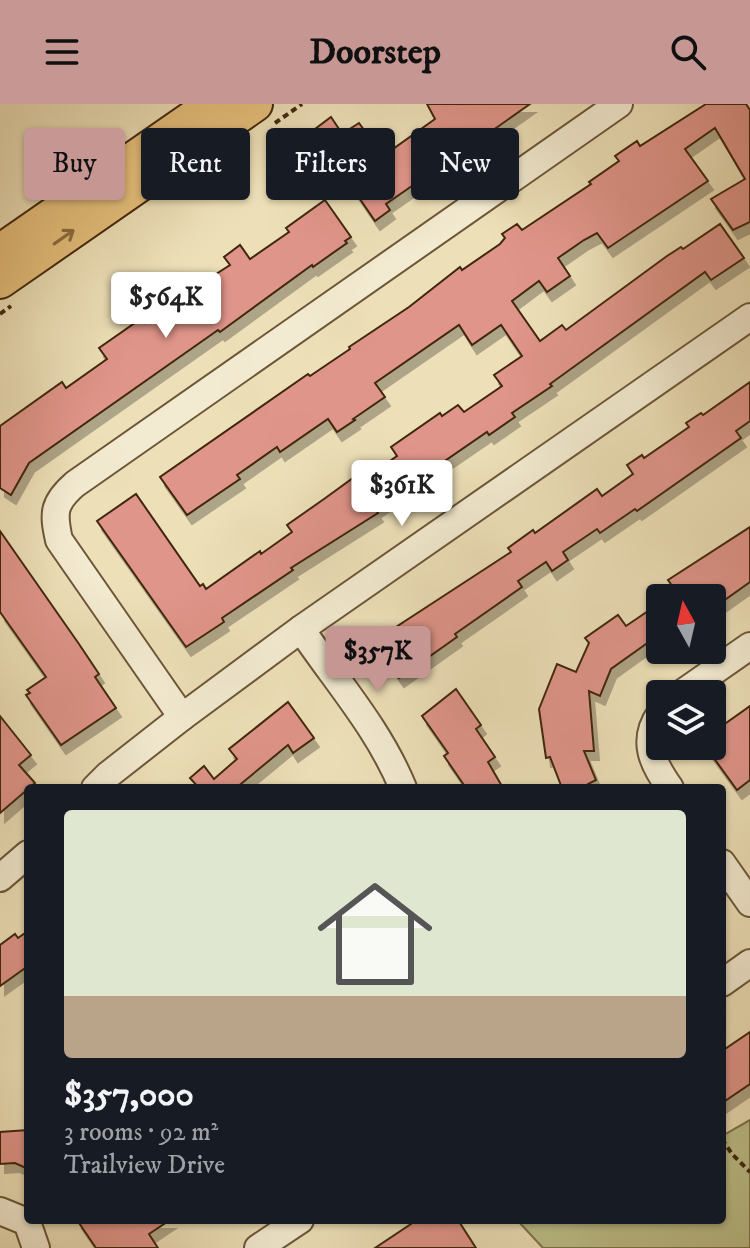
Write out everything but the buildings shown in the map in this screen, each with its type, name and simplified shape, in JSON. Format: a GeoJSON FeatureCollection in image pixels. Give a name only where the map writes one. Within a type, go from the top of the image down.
{"type":"FeatureCollection","features":[{"type":"Feature","properties":{"kind":"main road"},"geometry":{"type":"LineString","coordinates":[[0,252],[213,104]]}},
{"type":"Feature","properties":{"kind":"main road"},"geometry":{"type":"LineString","coordinates":[[0,281],[255,104]]}},
{"type":"Feature","properties":{"kind":"street"},"geometry":{"type":"LineString","coordinates":[[182,717],[59,540],[54,517],[60,497],[619,104]]}},
{"type":"Feature","properties":{"kind":"street"},"geometry":{"type":"LineString","coordinates":[[99,784],[182,717],[301,629],[750,317]]}},
{"type":"Feature","properties":{"kind":"street"},"geometry":{"type":"LineString","coordinates":[[301,629],[373,730],[401,784]]}},
{"type":"Feature","properties":{"kind":"street"},"geometry":{"type":"LineString","coordinates":[[701,680],[750,646]]}},
{"type":"Feature","properties":{"kind":"street"},"geometry":{"type":"LineString","coordinates":[[652,760],[667,784]]}},
{"type":"Feature","properties":{"kind":"street"},"geometry":{"type":"LineString","coordinates":[[0,878],[24,857]]}},
{"type":"Feature","properties":{"kind":"street"},"geometry":{"type":"LineString","coordinates":[[726,869],[750,903]]}},
{"type":"Feature","properties":{"kind":"street"},"geometry":{"type":"LineString","coordinates":[[726,980],[750,963]]}},
{"type":"Feature","properties":{"kind":"street"},"geometry":{"type":"LineString","coordinates":[[0,1211],[24,1221]]}},
{"type":"Feature","properties":{"kind":"street"},"geometry":{"type":"LineString","coordinates":[[28,1224],[36,1248]]}},
{"type":"Feature","properties":{"kind":"street"},"geometry":{"type":"LineString","coordinates":[[258,1248],[294,1224]]}},
{"type":"Feature","properties":{"kind":"path"},"geometry":{"type":"LineString","coordinates":[[726,1145],[750,1172]]}},
{"type":"Feature","properties":{"kind":"green space"},"geometry":{"type":"Polygon","coordinates":[[[750,1120],[750,1248],[543,1248],[521,1224],[726,1224],[726,1134],[750,1120]]]}}]}
